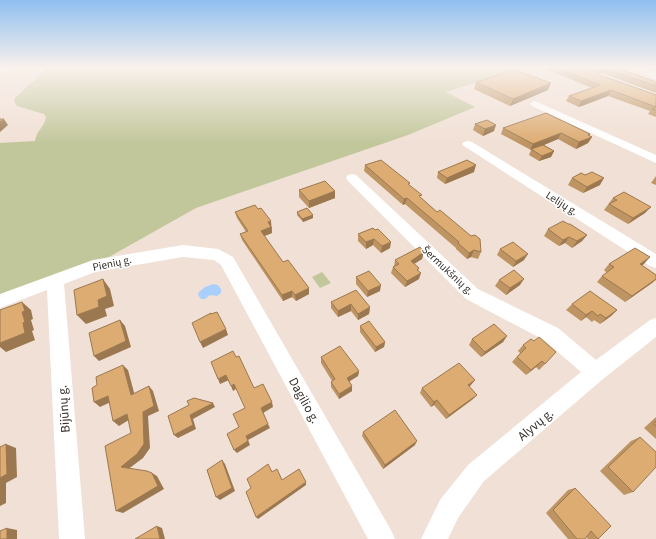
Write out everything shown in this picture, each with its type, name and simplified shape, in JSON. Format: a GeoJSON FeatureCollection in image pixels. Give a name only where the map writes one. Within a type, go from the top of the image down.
{"type":"FeatureCollection","features":[{"type":"Feature","properties":{"kind":"street"},"geometry":{"type":"LineString","coordinates":[[535,104],[656,159]]}},
{"type":"Feature","properties":{"kind":"street","name":"Lelijų g."},"geometry":{"type":"LineString","coordinates":[[468,144],[656,262]]}},
{"type":"Feature","properties":{"kind":"street","name":"Šermukšnių g."},"geometry":{"type":"LineString","coordinates":[[352,178],[472,294],[550,334],[596,372]]}},
{"type":"Feature","properties":{"kind":"street","name":"Pienių g."},"geometry":{"type":"LineString","coordinates":[[0,301],[92,266],[182,251],[218,255],[227,261]]}},
{"type":"Feature","properties":{"kind":"street","name":"Dagilio g."},"geometry":{"type":"LineString","coordinates":[[227,261],[382,539]]}},
{"type":"Feature","properties":{"kind":"street","name":"Bijūnų g."},"geometry":{"type":"LineString","coordinates":[[54,280],[72,539]]}},
{"type":"Feature","properties":{"kind":"street","name":"Alyvų g."},"geometry":{"type":"LineString","coordinates":[[434,539],[449,509],[476,473],[596,372],[656,326]]}},
{"type":"Feature","properties":{"kind":"green space"},"geometry":{"type":"Polygon","coordinates":[[[21,92],[446,92],[475,107],[408,135],[196,208],[93,266],[0,301],[0,143],[35,141],[46,117],[44,114],[17,106],[14,101],[21,92]]]}},
{"type":"Feature","properties":{"kind":"green space"},"geometry":{"type":"Polygon","coordinates":[[[322,272],[331,283],[320,288],[312,277],[322,272]]]}},
{"type":"Feature","properties":{"kind":"water"},"geometry":{"type":"Polygon","coordinates":[[[213,284],[218,285],[221,289],[221,293],[217,296],[210,295],[205,299],[201,299],[198,295],[199,292],[205,287],[213,284]]]}},
{"type":"Feature","properties":{"kind":"building"},"geometry":{"type":"Polygon","coordinates":[[[498,92],[529,92],[513,99],[498,92]]]}},
{"type":"Feature","properties":{"kind":"building"},"geometry":{"type":"Polygon","coordinates":[[[580,92],[605,92],[581,101],[569,96],[580,92]]]}},
{"type":"Feature","properties":{"kind":"building"},"geometry":{"type":"Polygon","coordinates":[[[617,92],[648,92],[656,95],[656,107],[617,92]]]}},
{"type":"Feature","properties":{"kind":"building"},"geometry":{"type":"Polygon","coordinates":[[[546,113],[590,134],[588,135],[592,137],[579,142],[561,133],[533,144],[503,128],[546,113]]]}},
{"type":"Feature","properties":{"kind":"building"},"geometry":{"type":"Polygon","coordinates":[[[487,120],[496,125],[485,129],[475,124],[487,120]]]}},
{"type":"Feature","properties":{"kind":"building"},"geometry":{"type":"Polygon","coordinates":[[[543,145],[554,151],[542,156],[531,149],[543,145]]]}},
{"type":"Feature","properties":{"kind":"building"},"geometry":{"type":"Polygon","coordinates":[[[381,160],[410,183],[408,184],[422,195],[419,196],[437,212],[440,210],[471,236],[475,235],[480,239],[481,252],[474,250],[469,253],[458,243],[459,242],[407,198],[404,199],[365,165],[381,160]]]}},
{"type":"Feature","properties":{"kind":"building"},"geometry":{"type":"Polygon","coordinates":[[[467,160],[476,165],[447,178],[438,172],[467,160]]]}},
{"type":"Feature","properties":{"kind":"building"},"geometry":{"type":"Polygon","coordinates":[[[592,172],[604,178],[587,187],[572,178],[581,173],[585,175],[592,172]]]}},
{"type":"Feature","properties":{"kind":"building"},"geometry":{"type":"Polygon","coordinates":[[[325,181],[335,191],[309,201],[299,190],[325,181]]]}},
{"type":"Feature","properties":{"kind":"building"},"geometry":{"type":"Polygon","coordinates":[[[624,192],[651,207],[633,218],[609,204],[617,200],[613,198],[624,192]]]}},
{"type":"Feature","properties":{"kind":"building"},"geometry":{"type":"Polygon","coordinates":[[[255,205],[258,209],[261,208],[271,221],[268,222],[271,227],[261,231],[283,262],[288,260],[309,288],[295,295],[292,291],[282,295],[240,234],[248,231],[235,212],[255,205]]]}},
{"type":"Feature","properties":{"kind":"building"},"geometry":{"type":"Polygon","coordinates":[[[307,208],[313,215],[302,219],[297,212],[307,208]]]}},
{"type":"Feature","properties":{"kind":"building"},"geometry":{"type":"Polygon","coordinates":[[[563,221],[587,235],[577,241],[569,237],[563,240],[548,229],[563,221]]]}},
{"type":"Feature","properties":{"kind":"building"},"geometry":{"type":"Polygon","coordinates":[[[373,228],[375,230],[378,229],[391,242],[382,246],[374,239],[366,242],[358,234],[373,228]]]}},
{"type":"Feature","properties":{"kind":"building"},"geometry":{"type":"Polygon","coordinates":[[[513,242],[528,254],[516,261],[500,249],[513,242]]]}},
{"type":"Feature","properties":{"kind":"building"},"geometry":{"type":"Polygon","coordinates":[[[420,247],[424,252],[411,261],[419,268],[417,270],[421,273],[407,281],[393,267],[399,264],[395,260],[420,247]]]}},
{"type":"Feature","properties":{"kind":"building"},"geometry":{"type":"Polygon","coordinates":[[[635,248],[650,257],[640,264],[656,275],[656,279],[632,296],[602,276],[614,267],[609,264],[635,248]]]}},
{"type":"Feature","properties":{"kind":"building"},"geometry":{"type":"Polygon","coordinates":[[[514,270],[524,279],[510,288],[499,280],[514,270]]]}},
{"type":"Feature","properties":{"kind":"building"},"geometry":{"type":"Polygon","coordinates":[[[369,271],[381,285],[368,291],[356,277],[369,271]]]}},
{"type":"Feature","properties":{"kind":"building"},"geometry":{"type":"Polygon","coordinates":[[[103,279],[107,296],[98,300],[99,307],[77,315],[74,290],[103,279]]]}},
{"type":"Feature","properties":{"kind":"building"},"geometry":{"type":"Polygon","coordinates":[[[356,290],[370,307],[358,314],[351,304],[338,311],[331,302],[356,290]]]}},
{"type":"Feature","properties":{"kind":"building"},"geometry":{"type":"Polygon","coordinates":[[[590,291],[617,310],[606,318],[600,314],[598,316],[592,311],[586,315],[572,304],[590,291]]]}},
{"type":"Feature","properties":{"kind":"building"},"geometry":{"type":"Polygon","coordinates":[[[22,302],[25,311],[22,312],[25,322],[23,323],[25,333],[0,343],[0,310],[22,302]]]}},
{"type":"Feature","properties":{"kind":"building"},"geometry":{"type":"Polygon","coordinates":[[[217,312],[226,329],[200,342],[192,323],[211,313],[217,312]]]}},
{"type":"Feature","properties":{"kind":"building"},"geometry":{"type":"Polygon","coordinates":[[[120,320],[126,341],[94,356],[89,333],[120,320]]]}},
{"type":"Feature","properties":{"kind":"building"},"geometry":{"type":"Polygon","coordinates":[[[369,321],[385,342],[376,347],[360,326],[369,321]]]}},
{"type":"Feature","properties":{"kind":"building"},"geometry":{"type":"Polygon","coordinates":[[[494,324],[507,336],[485,352],[472,339],[494,324]]]}},
{"type":"Feature","properties":{"kind":"building"},"geometry":{"type":"Polygon","coordinates":[[[539,337],[556,352],[545,364],[542,361],[531,370],[517,357],[526,348],[523,345],[531,339],[534,341],[539,337]]]}},
{"type":"Feature","properties":{"kind":"building"},"geometry":{"type":"Polygon","coordinates":[[[340,346],[359,371],[347,378],[352,386],[339,394],[331,382],[335,379],[321,357],[340,346]]]}},
{"type":"Feature","properties":{"kind":"building"},"geometry":{"type":"Polygon","coordinates":[[[233,351],[236,357],[239,356],[254,388],[263,384],[272,402],[261,408],[268,424],[246,436],[248,441],[234,450],[227,434],[239,427],[233,414],[245,408],[234,384],[231,386],[226,375],[218,379],[211,362],[233,351]]]}},
{"type":"Feature","properties":{"kind":"building"},"geometry":{"type":"Polygon","coordinates":[[[459,363],[475,380],[468,385],[477,395],[449,415],[437,400],[434,402],[422,388],[459,363]]]}},
{"type":"Feature","properties":{"kind":"building"},"geometry":{"type":"Polygon","coordinates":[[[123,365],[131,395],[149,386],[154,406],[143,412],[144,444],[137,454],[121,467],[152,473],[158,486],[116,511],[105,446],[131,433],[127,414],[113,421],[108,396],[94,402],[92,388],[97,385],[96,377],[123,365]]]}},
{"type":"Feature","properties":{"kind":"building"},"geometry":{"type":"Polygon","coordinates":[[[194,398],[213,403],[190,415],[193,425],[174,435],[168,416],[189,405],[187,401],[194,398]]]}},
{"type":"Feature","properties":{"kind":"building"},"geometry":{"type":"Polygon","coordinates":[[[395,410],[417,441],[385,465],[363,432],[395,410]]]}},
{"type":"Feature","properties":{"kind":"building"},"geometry":{"type":"Polygon","coordinates":[[[640,437],[656,452],[656,467],[633,492],[608,467],[640,437]]]}},
{"type":"Feature","properties":{"kind":"building"},"geometry":{"type":"Polygon","coordinates":[[[6,444],[7,474],[0,478],[0,447],[6,444]]]}},
{"type":"Feature","properties":{"kind":"building"},"geometry":{"type":"Polygon","coordinates":[[[222,460],[232,488],[216,497],[207,470],[222,460]]]}},
{"type":"Feature","properties":{"kind":"building"},"geometry":{"type":"Polygon","coordinates":[[[268,464],[272,472],[277,469],[282,480],[299,469],[306,482],[256,517],[246,492],[251,488],[247,479],[268,464]]]}},
{"type":"Feature","properties":{"kind":"building"},"geometry":{"type":"Polygon","coordinates":[[[575,488],[611,526],[598,539],[591,531],[585,539],[577,539],[553,510],[575,488]]]}},
{"type":"Feature","properties":{"kind":"building"},"geometry":{"type":"Polygon","coordinates":[[[157,526],[160,539],[135,539],[157,526]]]}},
{"type":"Feature","properties":{"kind":"building"},"geometry":{"type":"Polygon","coordinates":[[[7,528],[7,539],[0,539],[0,531],[7,528]]]}}]}
